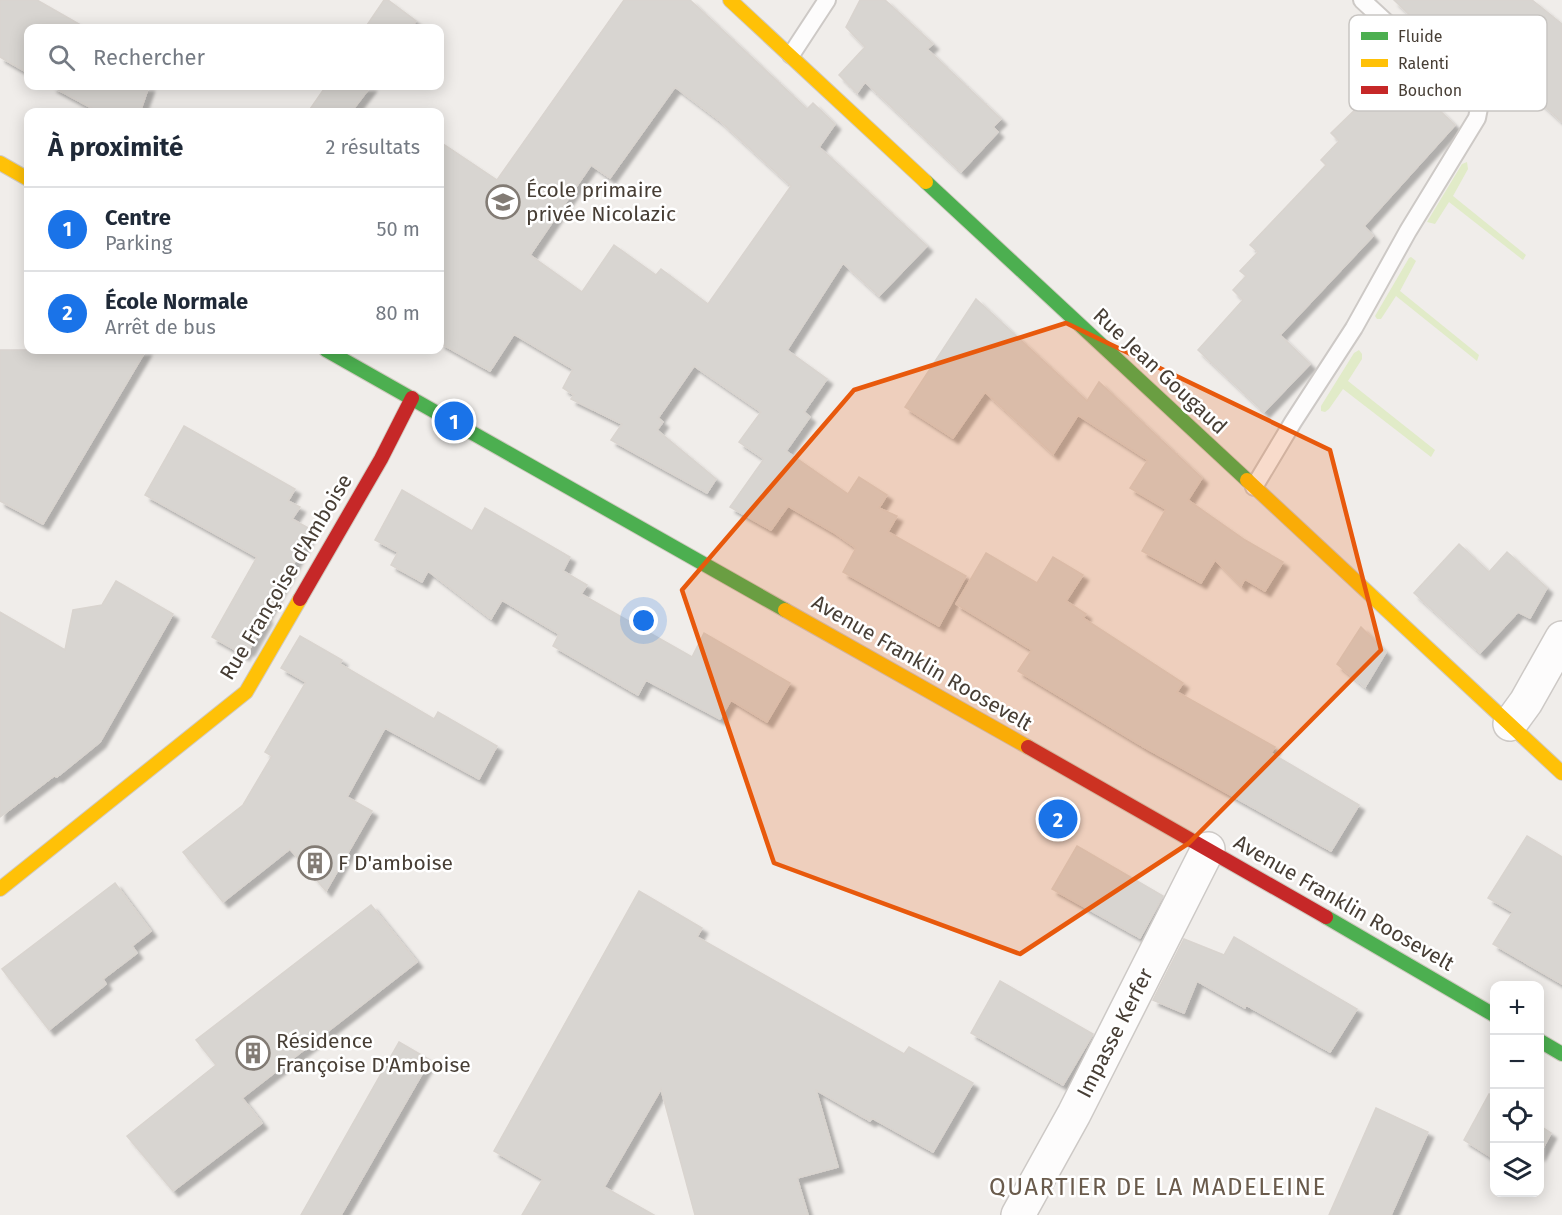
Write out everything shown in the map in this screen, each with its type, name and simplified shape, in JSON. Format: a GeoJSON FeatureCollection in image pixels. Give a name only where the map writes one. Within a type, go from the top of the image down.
{"type":"FeatureCollection","features":[{"type":"Feature","properties":{"kind":"main road","name":"Rue Jean Gougaud"},"geometry":{"type":"LineString","coordinates":[[730,0],[1562,772]]}},
{"type":"Feature","properties":{"kind":"main road"},"geometry":{"type":"LineString","coordinates":[[0,163],[24,177]]}},
{"type":"Feature","properties":{"kind":"main road","name":"Avenue Franklin Roosevelt"},"geometry":{"type":"LineString","coordinates":[[333,354],[1208,849],[1490,1013]]}},
{"type":"Feature","properties":{"kind":"main road","name":"Rue Françoise d'Amboise"},"geometry":{"type":"LineString","coordinates":[[0,889],[246,692],[381,459],[412,398]]}},
{"type":"Feature","properties":{"kind":"main road"},"geometry":{"type":"LineString","coordinates":[[1544,1044],[1562,1054]]}},
{"type":"Feature","properties":{"kind":"street"},"geometry":{"type":"LineString","coordinates":[[1510,724],[1526,702],[1562,638]]}},
{"type":"Feature","properties":{"kind":"street","name":"Impasse Kerfer"},"geometry":{"type":"LineString","coordinates":[[1018,1215],[1074,1114],[1208,849]]}},
{"type":"Feature","properties":{"kind":"lane"},"geometry":{"type":"LineString","coordinates":[[791,55],[827,0]]}},
{"type":"Feature","properties":{"kind":"lane"},"geometry":{"type":"LineString","coordinates":[[1362,0],[1378,15]]}},
{"type":"Feature","properties":{"kind":"lane"},"geometry":{"type":"LineString","coordinates":[[1254,487],[1354,328],[1408,231],[1477,118],[1478,111]]}},
{"type":"Feature","properties":{"kind":"highlighted area"},"geometry":{"type":"Polygon","coordinates":[[[1066,323],[1330,450],[1381,650],[1189,843],[1020,954],[774,863],[682,590],[854,390],[1066,323]]]}},
{"type":"Feature","properties":{"kind":"green space"},"geometry":{"type":"Polygon","coordinates":[[[1467,162],[1468,169],[1453,196],[1526,255],[1523,260],[1449,202],[1435,224],[1427,222],[1462,164],[1467,162]]]}},
{"type":"Feature","properties":{"kind":"green space"},"geometry":{"type":"Polygon","coordinates":[[[1411,257],[1416,261],[1400,291],[1479,355],[1477,361],[1396,296],[1381,319],[1375,316],[1411,257]]]}},
{"type":"Feature","properties":{"kind":"green space"},"geometry":{"type":"Polygon","coordinates":[[[1359,350],[1362,359],[1348,381],[1435,450],[1431,457],[1343,389],[1329,409],[1325,412],[1321,411],[1321,406],[1354,353],[1359,350]]]}},
{"type":"Feature","properties":{"kind":"building"},"geometry":{"type":"Polygon","coordinates":[[[0,0],[37,0],[79,24],[24,24],[24,71],[0,57],[0,0]]]}},
{"type":"Feature","properties":{"kind":"building"},"geometry":{"type":"Polygon","coordinates":[[[384,0],[388,0],[416,21],[414,24],[368,24],[384,0]]]}},
{"type":"Feature","properties":{"kind":"building"},"geometry":{"type":"Polygon","coordinates":[[[624,0],[690,0],[807,109],[813,103],[835,124],[819,147],[927,246],[879,296],[843,263],[787,350],[827,379],[804,412],[810,417],[786,451],[848,494],[859,477],[887,495],[879,508],[897,516],[888,532],[966,576],[939,626],[843,572],[856,548],[788,506],[771,530],[730,507],[764,459],[739,442],[761,412],[694,366],[658,418],[663,422],[657,430],[716,479],[707,493],[611,440],[622,424],[571,399],[574,395],[563,388],[573,369],[514,334],[490,371],[444,345],[444,145],[497,180],[624,0]],[[675,87],[610,178],[591,165],[530,255],[582,292],[614,245],[656,275],[661,269],[708,304],[791,186],[720,121],[675,87]]]}},
{"type":"Feature","properties":{"kind":"building"},"geometry":{"type":"Polygon","coordinates":[[[860,0],[885,0],[933,44],[927,49],[1001,119],[993,127],[998,132],[961,172],[865,82],[857,93],[839,75],[865,47],[846,27],[860,0]]]}},
{"type":"Feature","properties":{"kind":"building"},"geometry":{"type":"Polygon","coordinates":[[[1394,0],[1532,0],[1562,24],[1562,122],[1547,108],[1547,15],[1410,15],[1394,0]]]}},
{"type":"Feature","properties":{"kind":"building"},"geometry":{"type":"Polygon","coordinates":[[[58,90],[148,90],[141,108],[92,108],[58,90]]]}},
{"type":"Feature","properties":{"kind":"building"},"geometry":{"type":"Polygon","coordinates":[[[323,90],[368,90],[354,108],[311,108],[323,90]]]}},
{"type":"Feature","properties":{"kind":"building"},"geometry":{"type":"Polygon","coordinates":[[[1354,111],[1440,111],[1455,125],[1364,226],[1373,236],[1280,335],[1310,364],[1264,412],[1198,350],[1243,300],[1233,290],[1246,276],[1240,271],[1258,252],[1250,245],[1326,165],[1321,160],[1339,141],[1331,133],[1354,111]]]}},
{"type":"Feature","properties":{"kind":"building"},"geometry":{"type":"Polygon","coordinates":[[[976,299],[1087,401],[1099,382],[1202,478],[1188,500],[1245,540],[1283,562],[1265,591],[1245,579],[1241,586],[1215,560],[1201,583],[1142,551],[1166,509],[1130,488],[1148,460],[1078,415],[1053,454],[985,392],[953,438],[905,407],[976,299]]]}},
{"type":"Feature","properties":{"kind":"building"},"geometry":{"type":"Polygon","coordinates":[[[0,350],[24,350],[24,354],[144,354],[43,524],[0,501],[0,350]]]}},
{"type":"Feature","properties":{"kind":"building"},"geometry":{"type":"Polygon","coordinates":[[[184,426],[295,489],[288,501],[300,507],[292,519],[312,530],[265,616],[267,618],[244,655],[212,637],[257,557],[145,495],[184,426]]]}},
{"type":"Feature","properties":{"kind":"building"},"geometry":{"type":"Polygon","coordinates":[[[402,490],[472,531],[485,508],[570,557],[563,571],[587,585],[581,594],[692,657],[704,633],[790,683],[767,722],[731,700],[720,719],[646,680],[638,695],[553,646],[559,634],[502,600],[491,619],[428,571],[422,582],[391,565],[398,552],[375,540],[402,490]]]}},
{"type":"Feature","properties":{"kind":"building"},"geometry":{"type":"Polygon","coordinates":[[[1459,544],[1489,572],[1507,552],[1547,588],[1530,618],[1518,612],[1480,653],[1414,593],[1459,544]]]}},
{"type":"Feature","properties":{"kind":"building"},"geometry":{"type":"Polygon","coordinates":[[[986,553],[1037,583],[1053,557],[1083,575],[1066,601],[1086,614],[1083,618],[1183,683],[1177,692],[1275,747],[1271,753],[1359,805],[1331,851],[1144,747],[1018,671],[1032,650],[956,604],[986,553]]]}},
{"type":"Feature","properties":{"kind":"building"},"geometry":{"type":"Polygon","coordinates":[[[116,581],[173,614],[100,742],[57,777],[54,776],[0,817],[0,612],[65,650],[73,610],[102,605],[116,581]]]}},
{"type":"Feature","properties":{"kind":"building"},"geometry":{"type":"Polygon","coordinates":[[[1361,627],[1386,652],[1365,687],[1337,664],[1361,627]]]}},
{"type":"Feature","properties":{"kind":"building"},"geometry":{"type":"Polygon","coordinates":[[[300,636],[342,660],[340,664],[434,719],[438,712],[497,746],[479,779],[385,728],[347,797],[372,811],[326,891],[290,849],[223,902],[183,852],[243,805],[272,756],[265,752],[306,682],[281,668],[300,636]]]}},
{"type":"Feature","properties":{"kind":"building"},"geometry":{"type":"Polygon","coordinates":[[[1527,836],[1562,857],[1562,984],[1493,944],[1513,912],[1488,898],[1527,836]]]}},
{"type":"Feature","properties":{"kind":"building"},"geometry":{"type":"Polygon","coordinates":[[[1077,846],[1163,896],[1140,938],[1052,889],[1077,846]]]}},
{"type":"Feature","properties":{"kind":"building"},"geometry":{"type":"Polygon","coordinates":[[[115,883],[151,931],[132,946],[137,953],[103,979],[106,984],[49,1030],[2,969],[115,883]]]}},
{"type":"Feature","properties":{"kind":"building"},"geometry":{"type":"Polygon","coordinates":[[[639,891],[702,928],[697,937],[904,1054],[909,1047],[973,1083],[933,1152],[872,1118],[870,1121],[816,1090],[838,1167],[797,1178],[808,1215],[695,1215],[661,1089],[604,1187],[654,1215],[522,1215],[543,1179],[494,1151],[639,891]]]}},
{"type":"Feature","properties":{"kind":"building","name":"Résidence Françoise D'Amboise"},"geometry":{"type":"Polygon","coordinates":[[[371,905],[417,962],[242,1098],[262,1123],[173,1191],[127,1136],[216,1065],[196,1040],[371,905]]]}},
{"type":"Feature","properties":{"kind":"building"},"geometry":{"type":"Polygon","coordinates":[[[1234,937],[1357,1009],[1330,1052],[1246,1005],[1245,1008],[1197,981],[1184,1013],[1153,1000],[1184,939],[1224,955],[1234,937]]]}},
{"type":"Feature","properties":{"kind":"building"},"geometry":{"type":"Polygon","coordinates":[[[1000,981],[1093,1034],[1063,1085],[971,1033],[1000,981]]]}},
{"type":"Feature","properties":{"kind":"building"},"geometry":{"type":"Polygon","coordinates":[[[399,1042],[430,1060],[341,1215],[301,1215],[399,1042]]]}},
{"type":"Feature","properties":{"kind":"building"},"geometry":{"type":"Polygon","coordinates":[[[1489,1094],[1490,1156],[1464,1140],[1489,1094]]]}},
{"type":"Feature","properties":{"kind":"building"},"geometry":{"type":"Polygon","coordinates":[[[1376,1108],[1428,1132],[1391,1215],[1329,1215],[1376,1108]]]}},
{"type":"Feature","properties":{"kind":"building"},"geometry":{"type":"Polygon","coordinates":[[[1544,1128],[1551,1133],[1544,1146],[1544,1128]]]}},
{"type":"Feature","properties":{"kind":"traffic: fast"},"geometry":{"type":"LineString","coordinates":[[926,182],[1247,480]]}},
{"type":"Feature","properties":{"kind":"traffic: fast"},"geometry":{"type":"LineString","coordinates":[[333,354],[785,610]]}},
{"type":"Feature","properties":{"kind":"traffic: fast"},"geometry":{"type":"LineString","coordinates":[[1326,917],[1490,1013]]}},
{"type":"Feature","properties":{"kind":"traffic: fast"},"geometry":{"type":"LineString","coordinates":[[1544,1043],[1562,1054]]}},
{"type":"Feature","properties":{"kind":"traffic: slow"},"geometry":{"type":"LineString","coordinates":[[730,0],[926,182]]}},
{"type":"Feature","properties":{"kind":"traffic: slow"},"geometry":{"type":"LineString","coordinates":[[0,163],[24,177]]}},
{"type":"Feature","properties":{"kind":"traffic: slow"},"geometry":{"type":"LineString","coordinates":[[1247,480],[1562,773]]}},
{"type":"Feature","properties":{"kind":"traffic: slow"},"geometry":{"type":"LineString","coordinates":[[0,889],[246,692],[300,599]]}},
{"type":"Feature","properties":{"kind":"traffic: slow"},"geometry":{"type":"LineString","coordinates":[[785,610],[1028,747]]}},
{"type":"Feature","properties":{"kind":"traffic: jam"},"geometry":{"type":"LineString","coordinates":[[300,599],[381,459],[412,398]]}},
{"type":"Feature","properties":{"kind":"traffic: jam"},"geometry":{"type":"LineString","coordinates":[[1028,747],[1326,917]]}},
{"type":"Feature","properties":{"kind":"place","name":"École primaire privée Nicolazic"},"geometry":{"type":"Point","coordinates":[503,202]}},
{"type":"Feature","properties":{"kind":"place","name":"Centre"},"geometry":{"type":"Point","coordinates":[454,421]}},
{"type":"Feature","properties":{"kind":"place","name":"École Normale"},"geometry":{"type":"Point","coordinates":[1058,819]}},
{"type":"Feature","properties":{"kind":"place","name":"F D'amboise"},"geometry":{"type":"Point","coordinates":[315,863]}},
{"type":"Feature","properties":{"kind":"place","name":"Résidence Françoise D'Amboise"},"geometry":{"type":"Point","coordinates":[253,1053]}},
{"type":"Feature","properties":{"kind":"district","name":"QUARTIER DE LA MADELEINE"},"geometry":{"type":"Point","coordinates":[1158,1187]}}]}
